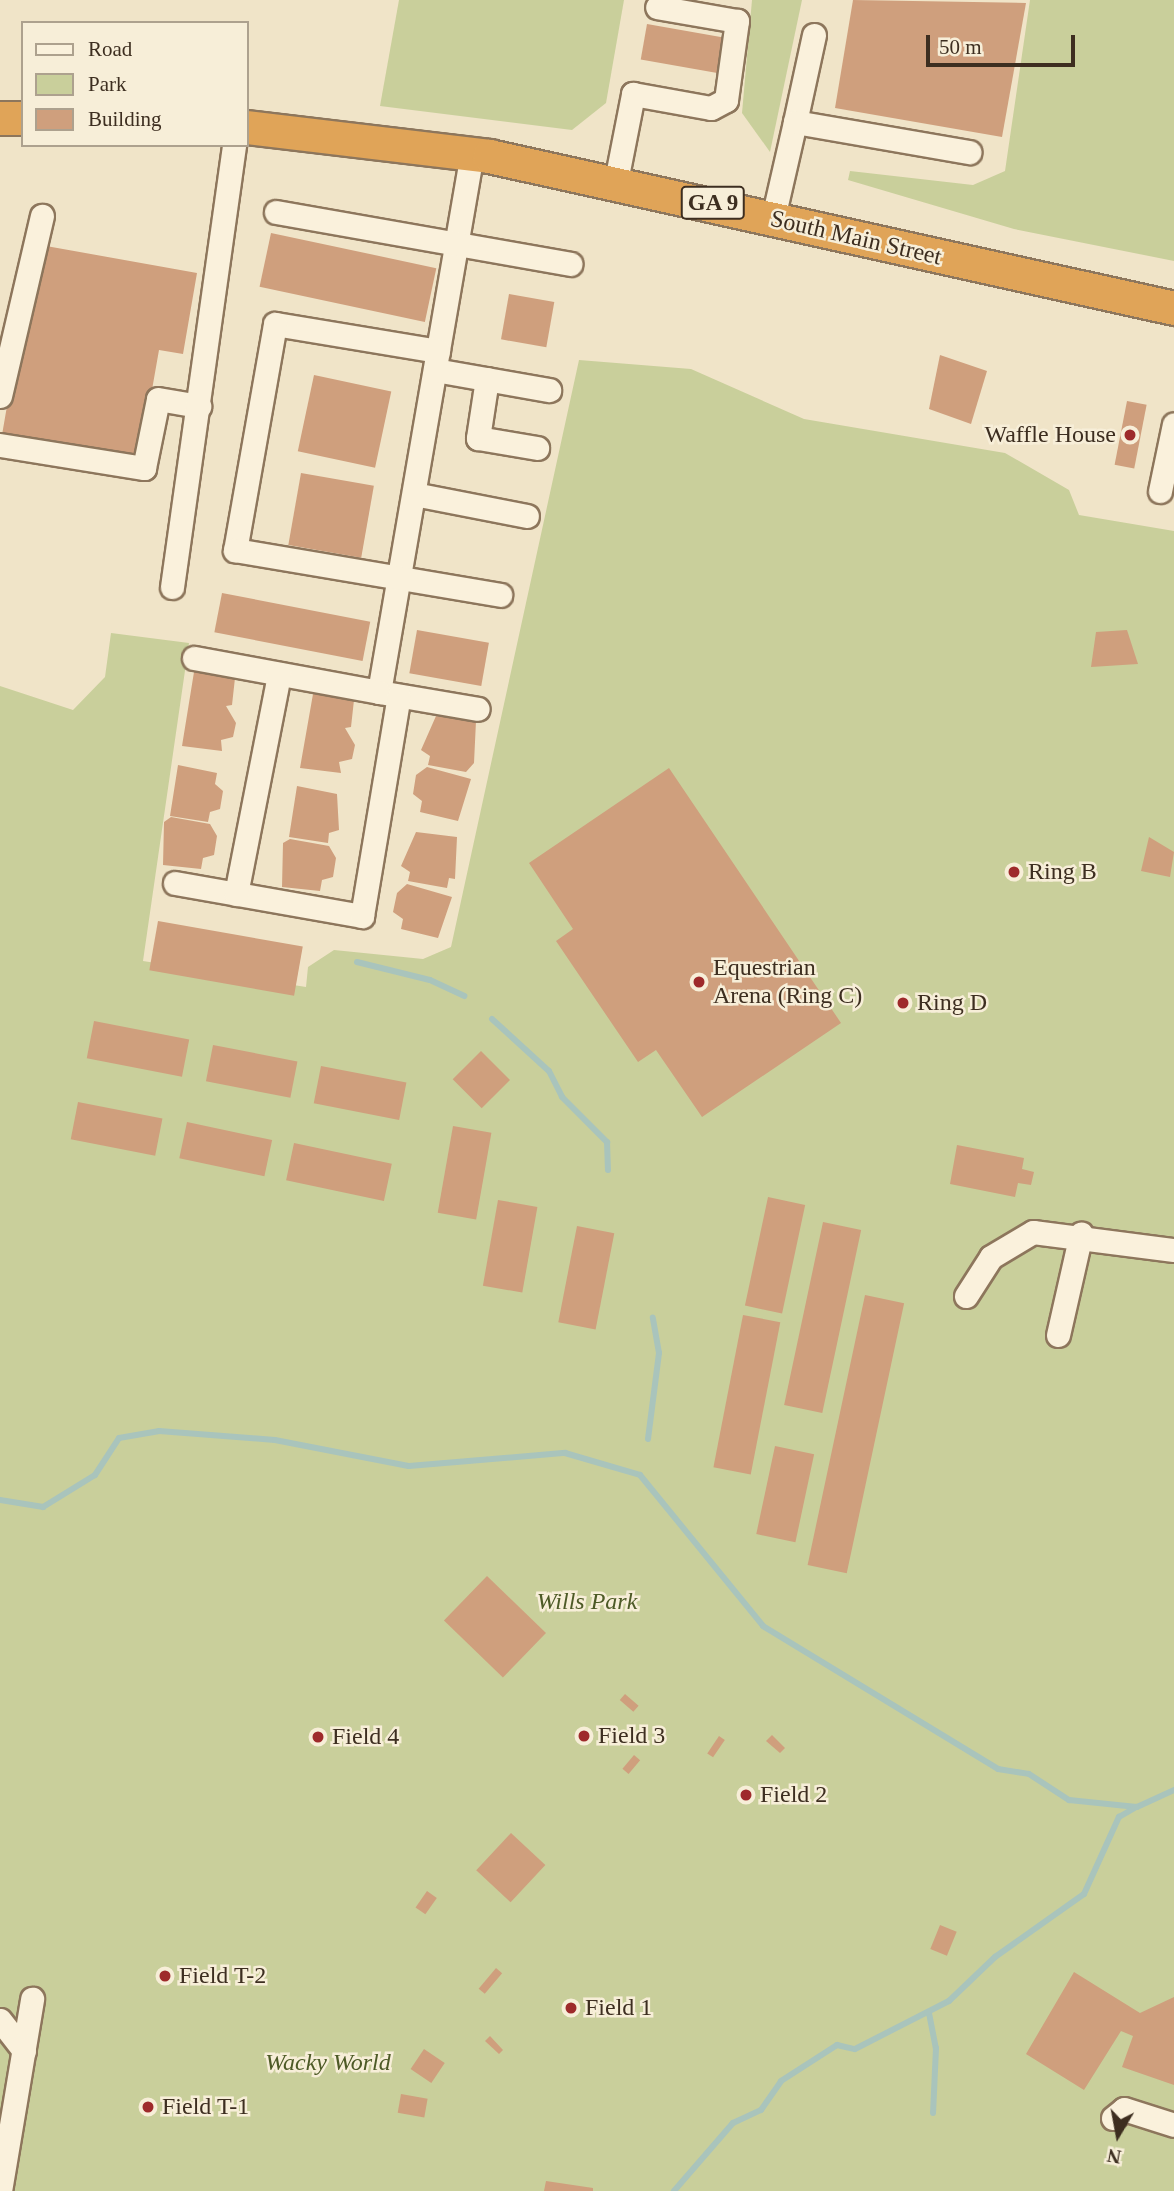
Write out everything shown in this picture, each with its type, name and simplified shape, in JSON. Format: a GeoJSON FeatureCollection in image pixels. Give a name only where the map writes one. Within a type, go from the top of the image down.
{"type":"FeatureCollection","features":[{"type":"Feature","properties":{"kind":"highway"},"geometry":{"type":"LineString","coordinates":[[0,118],[21,118]]}},
{"type":"Feature","properties":{"kind":"highway","name":"South Main Street"},"geometry":{"type":"LineString","coordinates":[[248,127],[472,153],[616,181],[1174,308]]}},
{"type":"Feature","properties":{"kind":"lane"},"geometry":{"type":"LineString","coordinates":[[616,181],[633,94],[711,108],[726,100],[737,21],[657,7]]}},
{"type":"Feature","properties":{"kind":"lane"},"geometry":{"type":"LineString","coordinates":[[773,218],[814,35]]}},
{"type":"Feature","properties":{"kind":"lane"},"geometry":{"type":"LineString","coordinates":[[795,122],[969,152]]}},
{"type":"Feature","properties":{"kind":"lane"},"geometry":{"type":"LineString","coordinates":[[172,587],[234,147]]}},
{"type":"Feature","properties":{"kind":"lane"},"geometry":{"type":"LineString","coordinates":[[175,883],[362,916],[389,694],[399,578],[472,153]]}},
{"type":"Feature","properties":{"kind":"lane"},"geometry":{"type":"LineString","coordinates":[[276,212],[570,264]]}},
{"type":"Feature","properties":{"kind":"lane"},"geometry":{"type":"LineString","coordinates":[[1,402],[42,216]]}},
{"type":"Feature","properties":{"kind":"lane"},"geometry":{"type":"LineString","coordinates":[[500,595],[235,550],[275,324],[437,360],[487,379],[549,390]]}},
{"type":"Feature","properties":{"kind":"lane"},"geometry":{"type":"LineString","coordinates":[[487,379],[478,438],[537,448]]}},
{"type":"Feature","properties":{"kind":"lane"},"geometry":{"type":"LineString","coordinates":[[0,445],[144,468],[158,399],[199,406]]}},
{"type":"Feature","properties":{"kind":"lane"},"geometry":{"type":"LineString","coordinates":[[1160,491],[1174,424]]}},
{"type":"Feature","properties":{"kind":"lane"},"geometry":{"type":"LineString","coordinates":[[414,494],[527,516]]}},
{"type":"Feature","properties":{"kind":"lane"},"geometry":{"type":"LineString","coordinates":[[194,658],[478,709]]}},
{"type":"Feature","properties":{"kind":"lane"},"geometry":{"type":"LineString","coordinates":[[236,894],[279,674]]}},
{"type":"Feature","properties":{"kind":"lane"},"geometry":{"type":"LineString","coordinates":[[966,1296],[991,1256],[1021,1235],[1081,1234],[1174,1250]]}},
{"type":"Feature","properties":{"kind":"lane"},"geometry":{"type":"LineString","coordinates":[[1058,1335],[1081,1234]]}},
{"type":"Feature","properties":{"kind":"lane"},"geometry":{"type":"LineString","coordinates":[[0,2191],[32,1999]]}},
{"type":"Feature","properties":{"kind":"lane"},"geometry":{"type":"LineString","coordinates":[[0,2020],[24,2051]]}},
{"type":"Feature","properties":{"kind":"lane"},"geometry":{"type":"LineString","coordinates":[[1113,2118],[1124,2109],[1174,2125]]}},
{"type":"Feature","properties":{"kind":"green space"},"geometry":{"type":"Polygon","coordinates":[[[399,0],[624,0],[606,103],[572,130],[380,106],[399,0]]]}},
{"type":"Feature","properties":{"kind":"green space"},"geometry":{"type":"Polygon","coordinates":[[[752,0],[802,0],[770,152],[742,113],[752,0]]]}},
{"type":"Feature","properties":{"kind":"green space"},"geometry":{"type":"Polygon","coordinates":[[[1030,0],[1174,0],[1174,261],[1014,229],[848,180],[850,171],[973,185],[1005,171],[1030,0]]]}},
{"type":"Feature","properties":{"kind":"green space","name":"Wills Park"},"geometry":{"type":"Polygon","coordinates":[[[579,360],[691,369],[804,419],[1005,453],[1069,490],[1079,515],[1174,531],[1174,2191],[0,2191],[0,686],[73,710],[105,677],[111,633],[189,643],[143,961],[306,987],[308,967],[334,950],[423,959],[451,947],[579,360]]]}},
{"type":"Feature","properties":{"kind":"building"},"geometry":{"type":"Polygon","coordinates":[[[853,0],[1026,3],[1002,137],[835,108],[853,0]]]}},
{"type":"Feature","properties":{"kind":"building"},"geometry":{"type":"Polygon","coordinates":[[[647,24],[728,38],[722,74],[641,59],[647,24]]]}},
{"type":"Feature","properties":{"kind":"building"},"geometry":{"type":"Polygon","coordinates":[[[271,233],[436,268],[425,322],[260,287],[271,233]]]}},
{"type":"Feature","properties":{"kind":"building"},"geometry":{"type":"Polygon","coordinates":[[[35,244],[197,273],[183,354],[159,350],[140,458],[2,435],[35,244]]]}},
{"type":"Feature","properties":{"kind":"building"},"geometry":{"type":"Polygon","coordinates":[[[509,294],[554,302],[546,347],[501,339],[509,294]]]}},
{"type":"Feature","properties":{"kind":"building"},"geometry":{"type":"Polygon","coordinates":[[[940,355],[987,371],[971,424],[929,409],[940,355]]]}},
{"type":"Feature","properties":{"kind":"building"},"geometry":{"type":"Polygon","coordinates":[[[314,375],[391,391],[375,468],[298,451],[314,375]]]}},
{"type":"Feature","properties":{"kind":"building","name":"Waffle House"},"geometry":{"type":"Polygon","coordinates":[[[1127,401],[1147,405],[1134,469],[1115,465],[1127,401]]]}},
{"type":"Feature","properties":{"kind":"building"},"geometry":{"type":"Polygon","coordinates":[[[301,473],[374,486],[361,558],[288,545],[301,473]]]}},
{"type":"Feature","properties":{"kind":"building"},"geometry":{"type":"Polygon","coordinates":[[[222,593],[370,622],[363,661],[214,632],[222,593]]]}},
{"type":"Feature","properties":{"kind":"building"},"geometry":{"type":"Polygon","coordinates":[[[417,630],[489,643],[481,686],[409,673],[417,630]]]}},
{"type":"Feature","properties":{"kind":"building"},"geometry":{"type":"Polygon","coordinates":[[[1127,630],[1138,664],[1091,667],[1096,632],[1127,630]]]}},
{"type":"Feature","properties":{"kind":"building"},"geometry":{"type":"Polygon","coordinates":[[[194,672],[235,678],[232,705],[226,706],[236,723],[233,737],[221,740],[222,751],[182,746],[194,672]]]}},
{"type":"Feature","properties":{"kind":"building"},"geometry":{"type":"Polygon","coordinates":[[[313,694],[354,700],[351,727],[345,728],[355,745],[352,759],[339,762],[341,773],[300,768],[313,694]]]}},
{"type":"Feature","properties":{"kind":"building"},"geometry":{"type":"Polygon","coordinates":[[[436,716],[476,721],[474,763],[466,772],[428,765],[430,756],[421,750],[436,716]]]}},
{"type":"Feature","properties":{"kind":"building"},"geometry":{"type":"Polygon","coordinates":[[[178,765],[217,773],[215,784],[223,791],[220,809],[210,812],[208,822],[170,816],[178,765]]]}},
{"type":"Feature","properties":{"kind":"building"},"geometry":{"type":"Polygon","coordinates":[[[427,767],[471,779],[458,821],[420,812],[422,801],[413,794],[416,775],[427,767]]]}},
{"type":"Feature","properties":{"kind":"building","name":"Equestrian Arena (Ring C)"},"geometry":{"type":"Polygon","coordinates":[[[669,768],[841,1023],[702,1117],[656,1050],[638,1062],[556,941],[573,929],[529,863],[669,768]]]}},
{"type":"Feature","properties":{"kind":"building"},"geometry":{"type":"Polygon","coordinates":[[[297,786],[337,794],[339,830],[329,833],[328,843],[289,837],[297,786]]]}},
{"type":"Feature","properties":{"kind":"building"},"geometry":{"type":"Polygon","coordinates":[[[171,817],[210,824],[217,836],[214,855],[203,858],[201,869],[163,865],[164,822],[171,817]]]}},
{"type":"Feature","properties":{"kind":"building"},"geometry":{"type":"Polygon","coordinates":[[[416,832],[457,837],[455,879],[449,878],[447,888],[408,881],[410,872],[401,866],[416,832]]]}},
{"type":"Feature","properties":{"kind":"building"},"geometry":{"type":"Polygon","coordinates":[[[1149,837],[1174,852],[1170,877],[1141,871],[1149,837]]]}},
{"type":"Feature","properties":{"kind":"building"},"geometry":{"type":"Polygon","coordinates":[[[290,839],[329,846],[336,858],[333,877],[322,880],[320,891],[282,887],[283,843],[290,839]]]}},
{"type":"Feature","properties":{"kind":"building"},"geometry":{"type":"Polygon","coordinates":[[[407,884],[452,897],[438,938],[401,929],[403,919],[393,912],[397,893],[407,884]]]}},
{"type":"Feature","properties":{"kind":"building"},"geometry":{"type":"Polygon","coordinates":[[[158,921],[303,947],[294,996],[149,970],[158,921]]]}},
{"type":"Feature","properties":{"kind":"building"},"geometry":{"type":"Polygon","coordinates":[[[94,1021],[189,1040],[182,1077],[87,1058],[94,1021]]]}},
{"type":"Feature","properties":{"kind":"building"},"geometry":{"type":"Polygon","coordinates":[[[213,1045],[297,1061],[290,1098],[206,1081],[213,1045]]]}},
{"type":"Feature","properties":{"kind":"building"},"geometry":{"type":"Polygon","coordinates":[[[481,1051],[510,1080],[482,1108],[453,1079],[481,1051]]]}},
{"type":"Feature","properties":{"kind":"building"},"geometry":{"type":"Polygon","coordinates":[[[321,1066],[406,1083],[399,1120],[314,1103],[321,1066]]]}},
{"type":"Feature","properties":{"kind":"building"},"geometry":{"type":"Polygon","coordinates":[[[78,1102],[162,1118],[155,1156],[71,1139],[78,1102]]]}},
{"type":"Feature","properties":{"kind":"building"},"geometry":{"type":"Polygon","coordinates":[[[187,1122],[272,1140],[264,1176],[179,1158],[187,1122]]]}},
{"type":"Feature","properties":{"kind":"building"},"geometry":{"type":"Polygon","coordinates":[[[453,1126],[491,1133],[476,1219],[438,1213],[453,1126]]]}},
{"type":"Feature","properties":{"kind":"building"},"geometry":{"type":"Polygon","coordinates":[[[294,1143],[392,1164],[384,1201],[286,1180],[294,1143]]]}},
{"type":"Feature","properties":{"kind":"building"},"geometry":{"type":"Polygon","coordinates":[[[957,1145],[1024,1158],[1022,1169],[1034,1172],[1031,1185],[1018,1183],[1015,1197],[950,1184],[957,1145]]]}},
{"type":"Feature","properties":{"kind":"building"},"geometry":{"type":"Polygon","coordinates":[[[768,1197],[805,1205],[782,1313],[745,1306],[768,1197]]]}},
{"type":"Feature","properties":{"kind":"building"},"geometry":{"type":"Polygon","coordinates":[[[498,1200],[537,1207],[522,1293],[483,1286],[498,1200]]]}},
{"type":"Feature","properties":{"kind":"building"},"geometry":{"type":"Polygon","coordinates":[[[823,1222],[861,1230],[822,1413],[784,1405],[823,1222]]]}},
{"type":"Feature","properties":{"kind":"building"},"geometry":{"type":"Polygon","coordinates":[[[577,1226],[614,1233],[596,1329],[558,1322],[577,1226]]]}},
{"type":"Feature","properties":{"kind":"building"},"geometry":{"type":"Polygon","coordinates":[[[865,1295],[904,1303],[847,1573],[808,1565],[865,1295]]]}},
{"type":"Feature","properties":{"kind":"building"},"geometry":{"type":"Polygon","coordinates":[[[743,1315],[780,1322],[751,1474],[713,1467],[743,1315]]]}},
{"type":"Feature","properties":{"kind":"building"},"geometry":{"type":"Polygon","coordinates":[[[775,1446],[814,1454],[795,1542],[756,1534],[775,1446]]]}},
{"type":"Feature","properties":{"kind":"building"},"geometry":{"type":"Polygon","coordinates":[[[487,1576],[546,1633],[503,1678],[444,1621],[487,1576]]]}},
{"type":"Feature","properties":{"kind":"building"},"geometry":{"type":"Polygon","coordinates":[[[625,1694],[639,1706],[633,1712],[620,1700],[625,1694]]]}},
{"type":"Feature","properties":{"kind":"building"},"geometry":{"type":"Polygon","coordinates":[[[772,1735],[785,1748],[780,1753],[766,1741],[772,1735]]]}},
{"type":"Feature","properties":{"kind":"building"},"geometry":{"type":"Polygon","coordinates":[[[719,1736],[725,1740],[713,1757],[707,1753],[719,1736]]]}},
{"type":"Feature","properties":{"kind":"building"},"geometry":{"type":"Polygon","coordinates":[[[634,1755],[640,1760],[629,1774],[622,1769],[634,1755]]]}},
{"type":"Feature","properties":{"kind":"building"},"geometry":{"type":"Polygon","coordinates":[[[511,1833],[545,1865],[511,1902],[476,1870],[511,1833]]]}},
{"type":"Feature","properties":{"kind":"building"},"geometry":{"type":"Polygon","coordinates":[[[427,1891],[437,1898],[425,1914],[416,1907],[427,1891]]]}},
{"type":"Feature","properties":{"kind":"building"},"geometry":{"type":"Polygon","coordinates":[[[940,1925],[957,1932],[947,1956],[930,1949],[940,1925]]]}},
{"type":"Feature","properties":{"kind":"building"},"geometry":{"type":"Polygon","coordinates":[[[496,1968],[502,1973],[485,1994],[479,1989],[496,1968]]]}},
{"type":"Feature","properties":{"kind":"building"},"geometry":{"type":"Polygon","coordinates":[[[1074,1972],[1140,2013],[1174,1997],[1174,2085],[1122,2067],[1133,2036],[1121,2031],[1084,2090],[1026,2054],[1074,1972]]]}},
{"type":"Feature","properties":{"kind":"building"},"geometry":{"type":"Polygon","coordinates":[[[490,2036],[503,2050],[499,2054],[485,2041],[490,2036]]]}},
{"type":"Feature","properties":{"kind":"building"},"geometry":{"type":"Polygon","coordinates":[[[424,2049],[445,2063],[431,2083],[411,2069],[424,2049]]]}},
{"type":"Feature","properties":{"kind":"building"},"geometry":{"type":"Polygon","coordinates":[[[401,2094],[428,2099],[424,2117],[398,2113],[401,2094]]]}},
{"type":"Feature","properties":{"kind":"building"},"geometry":{"type":"Polygon","coordinates":[[[546,2181],[593,2188],[593,2191],[544,2191],[546,2181]]]}},
{"type":"Feature","properties":{"kind":"waterway"},"geometry":{"type":"LineString","coordinates":[[357,962],[430,980],[464,996]]}},
{"type":"Feature","properties":{"kind":"waterway"},"geometry":{"type":"LineString","coordinates":[[492,1019],[549,1071],[562,1097],[607,1142],[608,1170]]}},
{"type":"Feature","properties":{"kind":"waterway"},"geometry":{"type":"LineString","coordinates":[[648,1439],[659,1353],[653,1318]]}},
{"type":"Feature","properties":{"kind":"waterway"},"geometry":{"type":"LineString","coordinates":[[0,1500],[43,1507],[95,1475],[119,1438],[159,1431],[275,1440],[409,1466],[565,1453],[640,1475],[763,1626],[998,1769],[1029,1774],[1069,1800],[1137,1807],[1174,1790]]}},
{"type":"Feature","properties":{"kind":"waterway"},"geometry":{"type":"LineString","coordinates":[[674,2191],[733,2123],[761,2110],[781,2081],[837,2045],[855,2049],[949,2001],[995,1957],[1084,1894],[1119,1817],[1136,1807]]}},
{"type":"Feature","properties":{"kind":"waterway"},"geometry":{"type":"LineString","coordinates":[[929,2013],[936,2048],[933,2113]]}},
{"type":"Feature","properties":{"kind":"place","name":"Waffle House"},"geometry":{"type":"Point","coordinates":[1130,435]}},
{"type":"Feature","properties":{"kind":"place","name":"Ring B"},"geometry":{"type":"Point","coordinates":[1014,872]}},
{"type":"Feature","properties":{"kind":"place","name":"Equestrian Arena (Ring C)"},"geometry":{"type":"Point","coordinates":[699,982]}},
{"type":"Feature","properties":{"kind":"place","name":"Ring D"},"geometry":{"type":"Point","coordinates":[903,1003]}},
{"type":"Feature","properties":{"kind":"place","name":"Field 3"},"geometry":{"type":"Point","coordinates":[584,1736]}},
{"type":"Feature","properties":{"kind":"place","name":"Field 4"},"geometry":{"type":"Point","coordinates":[318,1737]}},
{"type":"Feature","properties":{"kind":"place","name":"Field 2"},"geometry":{"type":"Point","coordinates":[746,1795]}},
{"type":"Feature","properties":{"kind":"place","name":"Field T-2"},"geometry":{"type":"Point","coordinates":[165,1976]}},
{"type":"Feature","properties":{"kind":"place","name":"Field 1"},"geometry":{"type":"Point","coordinates":[571,2008]}},
{"type":"Feature","properties":{"kind":"place","name":"Field T-1"},"geometry":{"type":"Point","coordinates":[148,2107]}},
{"type":"Feature","properties":{"kind":"park label","name":"Wacky World"},"geometry":{"type":"Point","coordinates":[328,2063]}}]}
